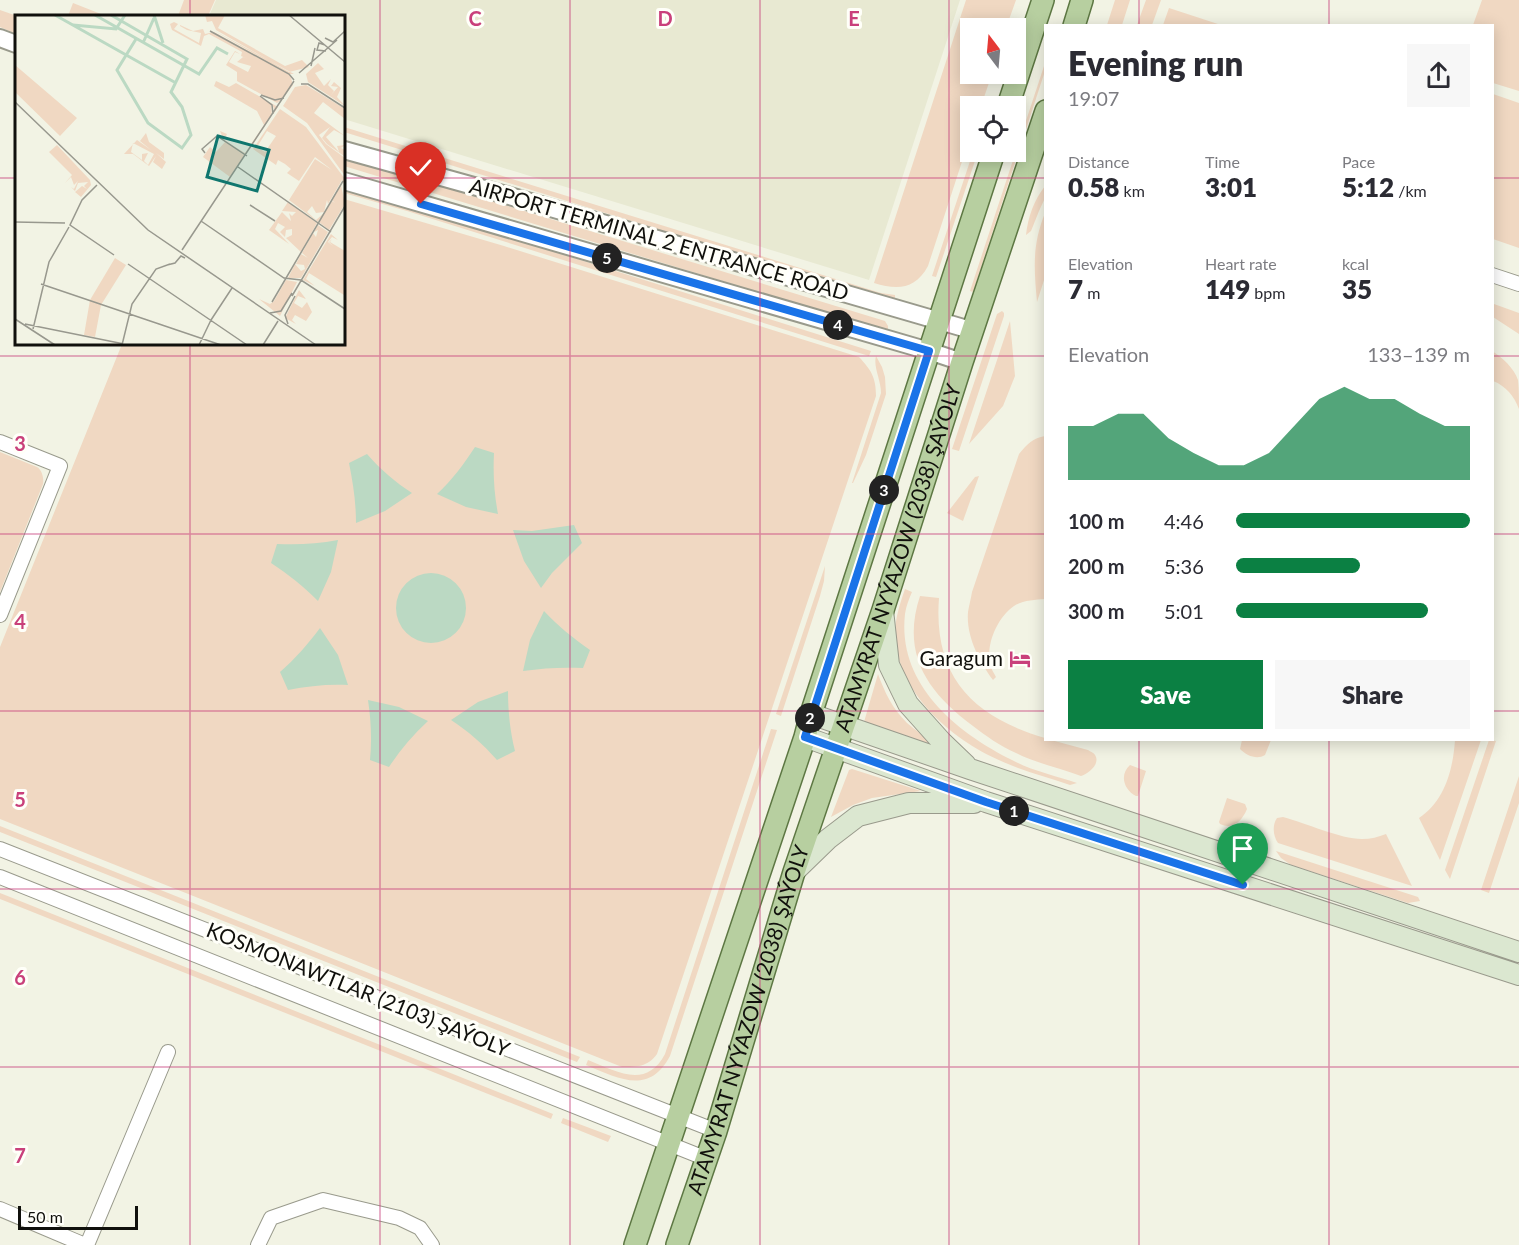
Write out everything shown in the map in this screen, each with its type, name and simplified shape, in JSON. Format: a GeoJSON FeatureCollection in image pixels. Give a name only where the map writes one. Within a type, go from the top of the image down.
{"type":"FeatureCollection","features":[{"type":"Feature","properties":{"kind":"main road"},"geometry":{"type":"LineString","coordinates":[[1011,96],[1043,0]]}},
{"type":"Feature","properties":{"kind":"main road"},"geometry":{"type":"LineString","coordinates":[[1075,24],[1082,0]]}},
{"type":"Feature","properties":{"kind":"main road","name":"ATAMYRAT NYÝAZOW (2038) ŞAÝOLY"},"geometry":{"type":"LineString","coordinates":[[677,1245],[716,1131],[794,872],[883,610],[962,362],[1044,122]]}},
{"type":"Feature","properties":{"kind":"main road","name":"ATAMYRAT NYÝAZOW (2038) ŞAÝOLY"},"geometry":{"type":"LineString","coordinates":[[635,1245],[805,737],[991,162]]}},
{"type":"Feature","properties":{"kind":"main road"},"geometry":{"type":"LineString","coordinates":[[883,610],[889,665],[908,704],[970,769]]}},
{"type":"Feature","properties":{"kind":"main road"},"geometry":{"type":"LineString","coordinates":[[812,714],[1519,952]]}},
{"type":"Feature","properties":{"kind":"main road"},"geometry":{"type":"LineString","coordinates":[[805,737],[986,802],[1519,975]]}},
{"type":"Feature","properties":{"kind":"main road"},"geometry":{"type":"LineString","coordinates":[[794,872],[828,839],[858,816],[909,803],[986,802]]}},
{"type":"Feature","properties":{"kind":"street"},"geometry":{"type":"LineString","coordinates":[[0,38],[15,44]]}},
{"type":"Feature","properties":{"kind":"street","name":"AIRPORT TERMINAL 2 ENTRANCE ROAD"},"geometry":{"type":"LineString","coordinates":[[345,150],[974,331]]}},
{"type":"Feature","properties":{"kind":"street"},"geometry":{"type":"LineString","coordinates":[[345,181],[962,362]]}},
{"type":"Feature","properties":{"kind":"street"},"geometry":{"type":"LineString","coordinates":[[1494,276],[1519,284]]}},
{"type":"Feature","properties":{"kind":"street"},"geometry":{"type":"LineString","coordinates":[[0,442],[60,466],[0,615]]}},
{"type":"Feature","properties":{"kind":"street","name":"KOSMONAWTLAR (2103) ŞAÝOLY"},"geometry":{"type":"LineString","coordinates":[[0,849],[716,1131]]}},
{"type":"Feature","properties":{"kind":"street","name":"KOSMONAWTLAR (2103) ŞAÝOLY"},"geometry":{"type":"LineString","coordinates":[[0,877],[707,1159]]}},
{"type":"Feature","properties":{"kind":"street"},"geometry":{"type":"LineString","coordinates":[[0,1209],[86,1245],[168,1052]]}},
{"type":"Feature","properties":{"kind":"street"},"geometry":{"type":"LineString","coordinates":[[258,1245],[271,1218],[323,1200],[399,1218],[420,1228],[432,1245]]}},
{"type":"Feature","properties":{"kind":"shaded area"},"geometry":{"type":"Polygon","coordinates":[[[184,0],[215,0],[208,15],[178,15],[184,0]]]}},
{"type":"Feature","properties":{"kind":"shaded area"},"geometry":{"type":"Polygon","coordinates":[[[216,0],[960,0],[869,280],[345,119],[345,15],[209,15],[216,0]]]}},
{"type":"Feature","properties":{"kind":"shaded area"},"geometry":{"type":"Polygon","coordinates":[[[966,0],[1016,0],[1010,18],[960,18],[966,0]]]}},
{"type":"Feature","properties":{"kind":"shaded area"},"geometry":{"type":"Polygon","coordinates":[[[1115,0],[1130,0],[1122,24],[1107,24],[1115,0]]]}},
{"type":"Feature","properties":{"kind":"shaded area"},"geometry":{"type":"Polygon","coordinates":[[[1146,0],[1161,0],[1152,24],[1137,24],[1146,0]]]}},
{"type":"Feature","properties":{"kind":"shaded area"},"geometry":{"type":"Polygon","coordinates":[[[1482,0],[1519,0],[1519,91],[1494,83],[1494,24],[1473,24],[1482,0]]]}},
{"type":"Feature","properties":{"kind":"shaded area"},"geometry":{"type":"Polygon","coordinates":[[[73,3],[103,15],[68,15],[73,3]]]}},
{"type":"Feature","properties":{"kind":"shaded area"},"geometry":{"type":"Polygon","coordinates":[[[1169,8],[1218,24],[1163,24],[1169,8]]]}},
{"type":"Feature","properties":{"kind":"shaded area"},"geometry":{"type":"Polygon","coordinates":[[[0,10],[15,15],[15,34],[0,27],[0,10]]]}},
{"type":"Feature","properties":{"kind":"shaded area"},"geometry":{"type":"Polygon","coordinates":[[[960,18],[960,84],[989,84],[984,96],[960,96],[960,162],[962,162],[928,266],[917,280],[905,286],[890,287],[874,283],[960,18]]]}},
{"type":"Feature","properties":{"kind":"shaded area"},"geometry":{"type":"Polygon","coordinates":[[[1044,66],[1044,74],[1026,129],[1026,121],[1044,66]]]}},
{"type":"Feature","properties":{"kind":"shaded area"},"geometry":{"type":"Polygon","coordinates":[[[1494,94],[1519,103],[1519,248],[1494,239],[1494,94]]]}},
{"type":"Feature","properties":{"kind":"shaded area"},"geometry":{"type":"Polygon","coordinates":[[[345,127],[881,293],[895,295],[895,300],[880,298],[345,132],[345,127]]]}},
{"type":"Feature","properties":{"kind":"shaded area"},"geometry":{"type":"Polygon","coordinates":[[[345,156],[885,321],[888,329],[883,330],[345,166],[345,156]]]}},
{"type":"Feature","properties":{"kind":"shaded area"},"geometry":{"type":"Polygon","coordinates":[[[970,162],[975,162],[936,277],[932,276],[970,162]]]}},
{"type":"Feature","properties":{"kind":"shaded area"},"geometry":{"type":"Polygon","coordinates":[[[1012,162],[1015,162],[973,292],[970,291],[1012,162]]]}},
{"type":"Feature","properties":{"kind":"shaded area"},"geometry":{"type":"Polygon","coordinates":[[[345,187],[871,351],[869,356],[345,193],[345,187]]]}},
{"type":"Feature","properties":{"kind":"shaded area"},"geometry":{"type":"Polygon","coordinates":[[[1044,188],[1044,200],[1031,231],[1026,235],[1032,209],[1044,188]]]}},
{"type":"Feature","properties":{"kind":"shaded area"},"geometry":{"type":"Polygon","coordinates":[[[345,199],[504,246],[859,357],[874,379],[876,396],[657,1054],[650,1062],[641,1065],[622,1067],[0,819],[0,647],[122,345],[345,345],[345,199]]]}},
{"type":"Feature","properties":{"kind":"shaded area"},"geometry":{"type":"Polygon","coordinates":[[[1044,216],[1044,280],[1037,302],[1035,257],[1044,216]]]}},
{"type":"Feature","properties":{"kind":"shaded area"},"geometry":{"type":"Polygon","coordinates":[[[1494,304],[1519,313],[1519,334],[1494,318],[1494,304]]]}},
{"type":"Feature","properties":{"kind":"shaded area"},"geometry":{"type":"Polygon","coordinates":[[[1002,311],[1004,316],[959,451],[952,449],[997,314],[1002,311]]]}},
{"type":"Feature","properties":{"kind":"shaded area"},"geometry":{"type":"Polygon","coordinates":[[[1010,321],[1015,376],[1003,406],[969,444],[1010,321]]]}},
{"type":"Feature","properties":{"kind":"shaded area"},"geometry":{"type":"Polygon","coordinates":[[[1494,352],[1514,371],[1518,380],[1519,409],[1515,400],[1502,386],[1494,382],[1494,352]]]}},
{"type":"Feature","properties":{"kind":"shaded area"},"geometry":{"type":"Polygon","coordinates":[[[876,356],[885,377],[886,394],[866,455],[852,483],[881,393],[876,356]]]}},
{"type":"Feature","properties":{"kind":"shaded area"},"geometry":{"type":"Polygon","coordinates":[[[1044,436],[1044,599],[1014,606],[998,624],[991,640],[989,656],[996,677],[993,680],[978,656],[971,639],[968,612],[972,592],[1019,454],[1037,438],[1044,436]]]}},
{"type":"Feature","properties":{"kind":"shaded area"},"geometry":{"type":"Polygon","coordinates":[[[475,447],[494,453],[494,484],[498,514],[466,507],[437,494],[475,447]]]}},
{"type":"Feature","properties":{"kind":"shaded area"},"geometry":{"type":"Polygon","coordinates":[[[0,452],[37,467],[43,477],[43,484],[0,592],[0,452]]]}},
{"type":"Feature","properties":{"kind":"shaded area"},"geometry":{"type":"Polygon","coordinates":[[[367,454],[388,475],[412,493],[385,511],[356,523],[349,463],[367,454]]]}},
{"type":"Feature","properties":{"kind":"shaded area"},"geometry":{"type":"Polygon","coordinates":[[[979,476],[963,521],[947,513],[975,477],[979,476]]]}},
{"type":"Feature","properties":{"kind":"shaded area"},"geometry":{"type":"Polygon","coordinates":[[[574,525],[582,543],[552,573],[541,588],[524,561],[513,530],[532,531],[574,525]]]}},
{"type":"Feature","properties":{"kind":"shaded area"},"geometry":{"type":"Polygon","coordinates":[[[338,540],[331,572],[318,601],[271,563],[277,544],[307,544],[338,540]]]}},
{"type":"Feature","properties":{"kind":"shaded area"},"geometry":{"type":"Polygon","coordinates":[[[825,566],[820,596],[781,716],[776,714],[825,566]]]}},
{"type":"Feature","properties":{"kind":"shaded area"},"geometry":{"type":"Polygon","coordinates":[[[431,573],[450,579],[460,589],[466,608],[460,627],[450,637],[431,643],[412,637],[402,627],[396,608],[402,589],[412,579],[431,573]]]}},
{"type":"Feature","properties":{"kind":"shaded area"},"geometry":{"type":"Polygon","coordinates":[[[905,589],[912,592],[905,614],[905,639],[910,662],[921,684],[935,703],[951,720],[991,749],[1028,767],[1077,783],[1070,785],[1026,771],[982,752],[946,727],[930,711],[905,676],[898,655],[895,628],[905,589]]]}},
{"type":"Feature","properties":{"kind":"shaded area"},"geometry":{"type":"Polygon","coordinates":[[[920,596],[939,598],[939,626],[943,650],[951,671],[963,690],[978,705],[997,718],[1044,738],[1044,741],[1055,741],[1088,750],[1097,760],[1092,769],[1081,776],[1040,763],[999,744],[957,713],[943,700],[922,670],[916,654],[915,617],[920,596]]]}},
{"type":"Feature","properties":{"kind":"shaded area"},"geometry":{"type":"Polygon","coordinates":[[[544,611],[590,650],[583,668],[523,671],[530,640],[544,611]]]}},
{"type":"Feature","properties":{"kind":"shaded area"},"geometry":{"type":"Polygon","coordinates":[[[320,628],[338,655],[348,685],[288,690],[280,672],[320,628]]]}},
{"type":"Feature","properties":{"kind":"shaded area"},"geometry":{"type":"Polygon","coordinates":[[[878,674],[897,712],[931,746],[864,722],[878,674]]]}},
{"type":"Feature","properties":{"kind":"shaded area"},"geometry":{"type":"Polygon","coordinates":[[[508,691],[515,751],[497,760],[475,738],[451,720],[478,702],[508,691]]]}},
{"type":"Feature","properties":{"kind":"shaded area"},"geometry":{"type":"Polygon","coordinates":[[[368,700],[399,707],[428,721],[389,767],[370,760],[371,730],[368,700]]]}},
{"type":"Feature","properties":{"kind":"shaded area"},"geometry":{"type":"Polygon","coordinates":[[[771,729],[777,730],[670,1056],[653,1076],[643,1080],[621,1078],[586,1065],[588,1060],[630,1075],[640,1075],[649,1072],[665,1054],[771,729]]]}},
{"type":"Feature","properties":{"kind":"shaded area"},"geometry":{"type":"Polygon","coordinates":[[[1242,741],[1271,741],[1265,755],[1259,757],[1249,755],[1240,749],[1242,741]]]}},
{"type":"Feature","properties":{"kind":"shaded area"},"geometry":{"type":"Polygon","coordinates":[[[1455,741],[1481,741],[1440,860],[1419,818],[1428,811],[1441,793],[1452,762],[1455,741]]]}},
{"type":"Feature","properties":{"kind":"shaded area"},"geometry":{"type":"Polygon","coordinates":[[[1489,741],[1496,741],[1450,879],[1445,870],[1489,741]]]}},
{"type":"Feature","properties":{"kind":"shaded area"},"geometry":{"type":"Polygon","coordinates":[[[1130,765],[1146,771],[1138,796],[1128,790],[1124,782],[1125,773],[1130,765]]]}},
{"type":"Feature","properties":{"kind":"shaded area"},"geometry":{"type":"Polygon","coordinates":[[[852,769],[921,791],[872,798],[831,817],[849,770],[852,769]]]}},
{"type":"Feature","properties":{"kind":"shaded area"},"geometry":{"type":"Polygon","coordinates":[[[1519,776],[1519,803],[1489,893],[1481,890],[1519,776]]]}},
{"type":"Feature","properties":{"kind":"shaded area"},"geometry":{"type":"Polygon","coordinates":[[[1227,798],[1245,804],[1247,809],[1240,821],[1225,826],[1219,822],[1227,798]]]}},
{"type":"Feature","properties":{"kind":"shaded area"},"geometry":{"type":"Polygon","coordinates":[[[1283,817],[1333,834],[1353,838],[1368,839],[1386,834],[1412,886],[1278,843],[1274,834],[1274,824],[1277,818],[1283,817]]]}},
{"type":"Feature","properties":{"kind":"shaded area"},"geometry":{"type":"Polygon","coordinates":[[[0,826],[580,1057],[577,1062],[0,832],[0,826]]]}},
{"type":"Feature","properties":{"kind":"shaded area"},"geometry":{"type":"Polygon","coordinates":[[[1276,851],[1418,897],[1420,901],[1408,903],[1291,865],[1276,851]]]}},
{"type":"Feature","properties":{"kind":"shaded area"},"geometry":{"type":"Polygon","coordinates":[[[0,893],[553,1114],[551,1119],[0,899],[0,893]]]}},
{"type":"Feature","properties":{"kind":"shaded area"},"geometry":{"type":"Polygon","coordinates":[[[563,1118],[611,1136],[608,1142],[561,1123],[563,1118]]]}},
{"type":"Feature","properties":{"kind":"place","name":"Garagum"},"geometry":{"type":"Point","coordinates":[1020,659]}},
{"type":"Feature","properties":{"kind":"route"},"geometry":{"type":"LineString","coordinates":[[421,204],[929,351],[805,737],[986,802],[1243,885]]}}]}
